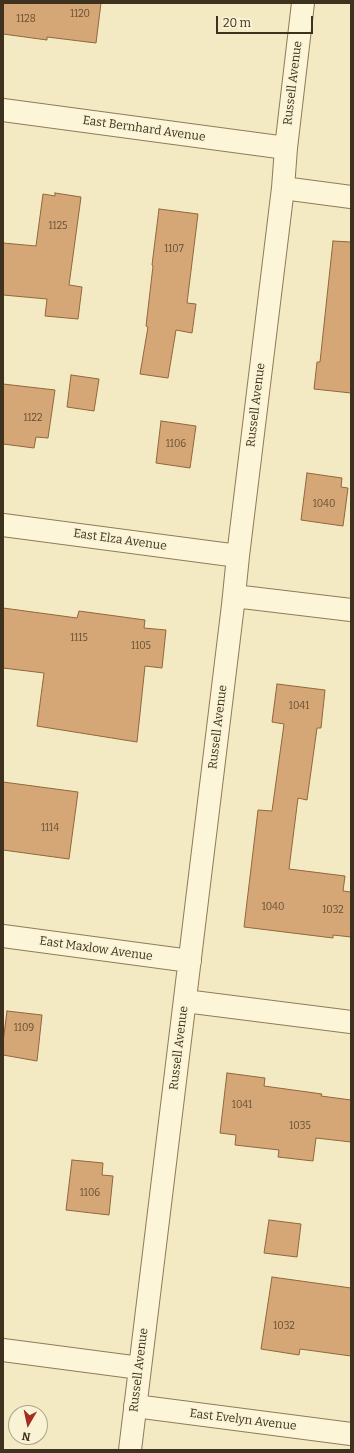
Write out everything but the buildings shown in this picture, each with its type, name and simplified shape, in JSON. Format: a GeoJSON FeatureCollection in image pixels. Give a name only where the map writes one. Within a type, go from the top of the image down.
{"type":"FeatureCollection","features":[{"type":"Feature","properties":{"kind":"street","name":"Russell Avenue"},"geometry":{"type":"LineString","coordinates":[[130,1450],[283,188],[286,148],[303,3]]}},
{"type":"Feature","properties":{"kind":"street","name":"East Bernhard Avenue"},"geometry":{"type":"LineString","coordinates":[[3,110],[286,148]]}},
{"type":"Feature","properties":{"kind":"street"},"geometry":{"type":"LineString","coordinates":[[283,188],[351,197]]}},
{"type":"Feature","properties":{"kind":"street","name":"East Elza Avenue"},"geometry":{"type":"LineString","coordinates":[[3,524],[238,556]]}},
{"type":"Feature","properties":{"kind":"street"},"geometry":{"type":"LineString","coordinates":[[234,596],[351,610]]}},
{"type":"Feature","properties":{"kind":"street","name":"East Maxlow Avenue"},"geometry":{"type":"LineString","coordinates":[[3,936],[190,961]]}},
{"type":"Feature","properties":{"kind":"street"},"geometry":{"type":"LineString","coordinates":[[185,1001],[351,1022]]}},
{"type":"Feature","properties":{"kind":"street"},"geometry":{"type":"LineString","coordinates":[[3,1350],[140,1368]]}},
{"type":"Feature","properties":{"kind":"street","name":"East Evelyn Avenue"},"geometry":{"type":"LineString","coordinates":[[135,1406],[351,1434]]}}]}
